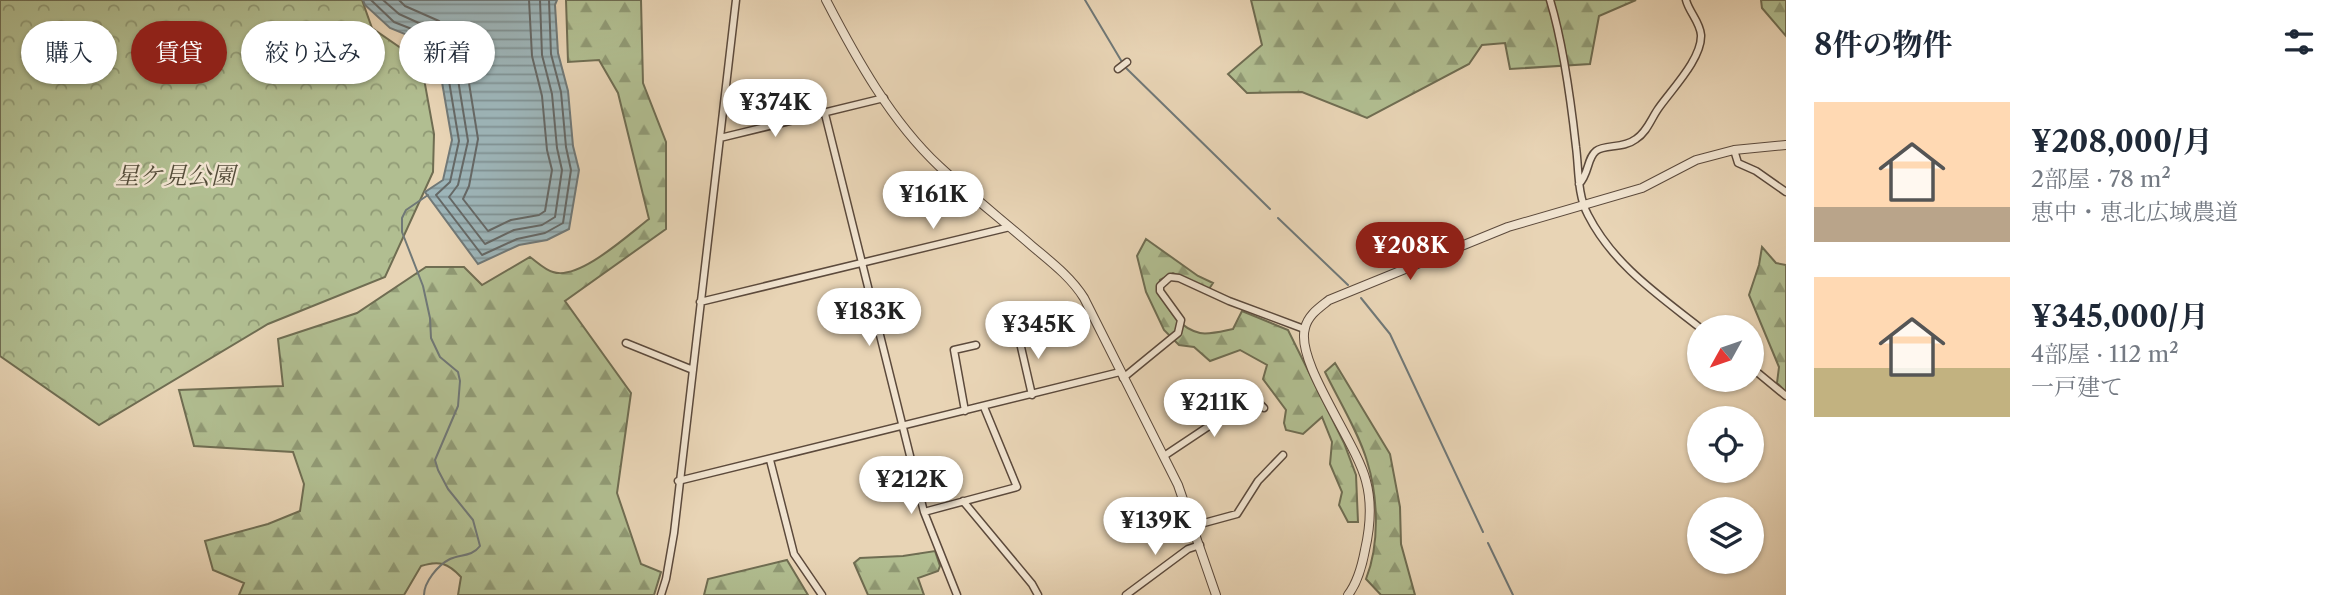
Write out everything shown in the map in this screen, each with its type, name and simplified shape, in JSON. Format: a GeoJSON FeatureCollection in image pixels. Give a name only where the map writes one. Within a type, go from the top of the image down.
{"type":"FeatureCollection","features":[{"type":"Feature","properties":{"kind":"street"},"geometry":{"type":"LineString","coordinates":[[661,595],[674,533],[736,0]]}},
{"type":"Feature","properties":{"kind":"street"},"geometry":{"type":"LineString","coordinates":[[826,0],[848,42],[919,147],[1077,288],[1093,312],[1121,375],[1164,456],[1193,526],[1216,595]]}},
{"type":"Feature","properties":{"kind":"street"},"geometry":{"type":"LineString","coordinates":[[1550,0],[1570,105],[1579,184],[1588,215],[1633,275],[1687,318]]}},
{"type":"Feature","properties":{"kind":"street"},"geometry":{"type":"LineString","coordinates":[[1579,184],[1586,177],[1590,159],[1595,152],[1628,144],[1644,132],[1688,69],[1701,37],[1686,0]]}},
{"type":"Feature","properties":{"kind":"street"},"geometry":{"type":"LineString","coordinates":[[1119,68],[1127,62]]}},
{"type":"Feature","properties":{"kind":"street"},"geometry":{"type":"LineString","coordinates":[[720,138],[884,98]]}},
{"type":"Feature","properties":{"kind":"street"},"geometry":{"type":"LineString","coordinates":[[825,114],[924,512],[957,595]]}},
{"type":"Feature","properties":{"kind":"street"},"geometry":{"type":"LineString","coordinates":[[1348,595],[1361,568],[1368,538],[1370,504],[1366,481],[1348,435],[1308,360],[1303,340],[1304,329],[1312,314],[1338,296],[1508,227],[1622,195],[1696,160],[1734,150],[1786,145]]}},
{"type":"Feature","properties":{"kind":"street"},"geometry":{"type":"LineString","coordinates":[[1734,150],[1738,163],[1756,171],[1786,192]]}},
{"type":"Feature","properties":{"kind":"street"},"geometry":{"type":"LineString","coordinates":[[700,302],[1010,227]]}},
{"type":"Feature","properties":{"kind":"street"},"geometry":{"type":"LineString","coordinates":[[678,481],[1121,375],[1178,333],[1181,320],[1178,313],[1160,291],[1160,285],[1170,278],[1179,278],[1229,301],[1304,329]]}},
{"type":"Feature","properties":{"kind":"street"},"geometry":{"type":"LineString","coordinates":[[1018,334],[1032,395]]}},
{"type":"Feature","properties":{"kind":"street"},"geometry":{"type":"LineString","coordinates":[[626,343],[693,370]]}},
{"type":"Feature","properties":{"kind":"street"},"geometry":{"type":"LineString","coordinates":[[965,411],[954,350],[976,345]]}},
{"type":"Feature","properties":{"kind":"street"},"geometry":{"type":"LineString","coordinates":[[1764,379],[1786,396]]}},
{"type":"Feature","properties":{"kind":"street"},"geometry":{"type":"LineString","coordinates":[[1164,456],[1230,412],[1251,394],[1264,408]]}},
{"type":"Feature","properties":{"kind":"street"},"geometry":{"type":"LineString","coordinates":[[924,512],[1017,486],[984,407]]}},
{"type":"Feature","properties":{"kind":"street"},"geometry":{"type":"LineString","coordinates":[[1193,526],[1237,514],[1258,481],[1283,456]]}},
{"type":"Feature","properties":{"kind":"street"},"geometry":{"type":"LineString","coordinates":[[770,460],[794,554],[822,595]]}},
{"type":"Feature","properties":{"kind":"street"},"geometry":{"type":"LineString","coordinates":[[963,501],[1032,584],[1038,595]]}},
{"type":"Feature","properties":{"kind":"street"},"geometry":{"type":"LineString","coordinates":[[1126,595],[1188,549],[1199,545]]}},
{"type":"Feature","properties":{"kind":"green space","name":"星ケ見公園"},"geometry":{"type":"Polygon","coordinates":[[[0,0],[362,0],[370,21],[241,21],[241,84],[385,84],[385,37],[399,47],[399,84],[425,84],[434,134],[433,172],[385,277],[268,324],[99,425],[0,356],[0,0]]]}},
{"type":"Feature","properties":{"kind":"green space"},"geometry":{"type":"Polygon","coordinates":[[[566,0],[641,0],[643,83],[666,142],[666,229],[565,301],[631,393],[617,493],[641,564],[661,572],[654,595],[458,595],[461,577],[447,566],[433,563],[421,566],[404,595],[239,595],[244,583],[213,570],[205,541],[268,524],[300,511],[304,484],[293,452],[194,446],[179,390],[283,386],[278,339],[357,313],[426,267],[464,267],[482,285],[530,257],[550,271],[564,273],[576,270],[603,255],[649,219],[618,93],[599,60],[568,62],[566,0]]]}},
{"type":"Feature","properties":{"kind":"green space"},"geometry":{"type":"Polygon","coordinates":[[[1251,0],[1636,0],[1599,16],[1590,64],[1510,69],[1505,43],[1482,45],[1469,64],[1367,118],[1302,92],[1247,93],[1228,74],[1262,45],[1251,0]]]}},
{"type":"Feature","properties":{"kind":"green space"},"geometry":{"type":"Polygon","coordinates":[[[1761,0],[1786,0],[1786,36],[1762,8],[1761,0]]]}},
{"type":"Feature","properties":{"kind":"green space"},"geometry":{"type":"Polygon","coordinates":[[[1146,239],[1198,276],[1213,283],[1209,289],[1173,273],[1160,280],[1158,291],[1174,316],[1186,327],[1204,333],[1233,329],[1242,311],[1288,330],[1344,443],[1356,475],[1358,522],[1348,522],[1339,505],[1342,492],[1330,464],[1332,442],[1322,417],[1303,434],[1286,430],[1286,410],[1263,379],[1267,365],[1240,350],[1210,361],[1194,347],[1179,345],[1164,330],[1146,292],[1137,256],[1146,239]]]}},
{"type":"Feature","properties":{"kind":"green space"},"geometry":{"type":"Polygon","coordinates":[[[1762,247],[1776,263],[1786,265],[1786,392],[1777,383],[1779,367],[1764,331],[1764,315],[1757,315],[1749,295],[1762,247]]]}},
{"type":"Feature","properties":{"kind":"green space"},"geometry":{"type":"Polygon","coordinates":[[[1335,363],[1390,454],[1400,507],[1401,544],[1415,595],[1381,595],[1366,579],[1374,551],[1376,520],[1371,475],[1359,439],[1325,372],[1335,363]]]}},
{"type":"Feature","properties":{"kind":"green space"},"geometry":{"type":"Polygon","coordinates":[[[935,551],[940,566],[938,571],[918,578],[924,595],[868,595],[854,563],[860,558],[935,551]]]}},
{"type":"Feature","properties":{"kind":"green space"},"geometry":{"type":"Polygon","coordinates":[[[787,560],[808,595],[704,595],[708,579],[787,560]]]}},
{"type":"Feature","properties":{"kind":"water"},"geometry":{"type":"Polygon","coordinates":[[[363,0],[557,0],[558,53],[568,91],[573,146],[579,170],[569,229],[547,240],[519,245],[478,264],[425,192],[443,180],[452,140],[442,84],[495,84],[495,21],[399,21],[399,32],[390,28],[363,0]]]}},
{"type":"Feature","properties":{"kind":"waterway"},"geometry":{"type":"LineString","coordinates":[[1085,0],[1122,62]]}},
{"type":"Feature","properties":{"kind":"waterway"},"geometry":{"type":"LineString","coordinates":[[1125,67],[1270,209]]}},
{"type":"Feature","properties":{"kind":"waterway"},"geometry":{"type":"LineString","coordinates":[[424,595],[429,579],[441,565],[450,559],[473,552],[480,546],[473,520],[448,489],[435,460],[458,406],[460,381],[458,372],[440,357],[431,338],[423,286],[402,232],[402,218],[406,210],[428,195]]}},
{"type":"Feature","properties":{"kind":"waterway"},"geometry":{"type":"LineString","coordinates":[[1278,218],[1348,285]]}},
{"type":"Feature","properties":{"kind":"waterway"},"geometry":{"type":"LineString","coordinates":[[1361,298],[1390,334],[1483,532]]}},
{"type":"Feature","properties":{"kind":"waterway"},"geometry":{"type":"LineString","coordinates":[[1488,543],[1513,595]]}}]}
